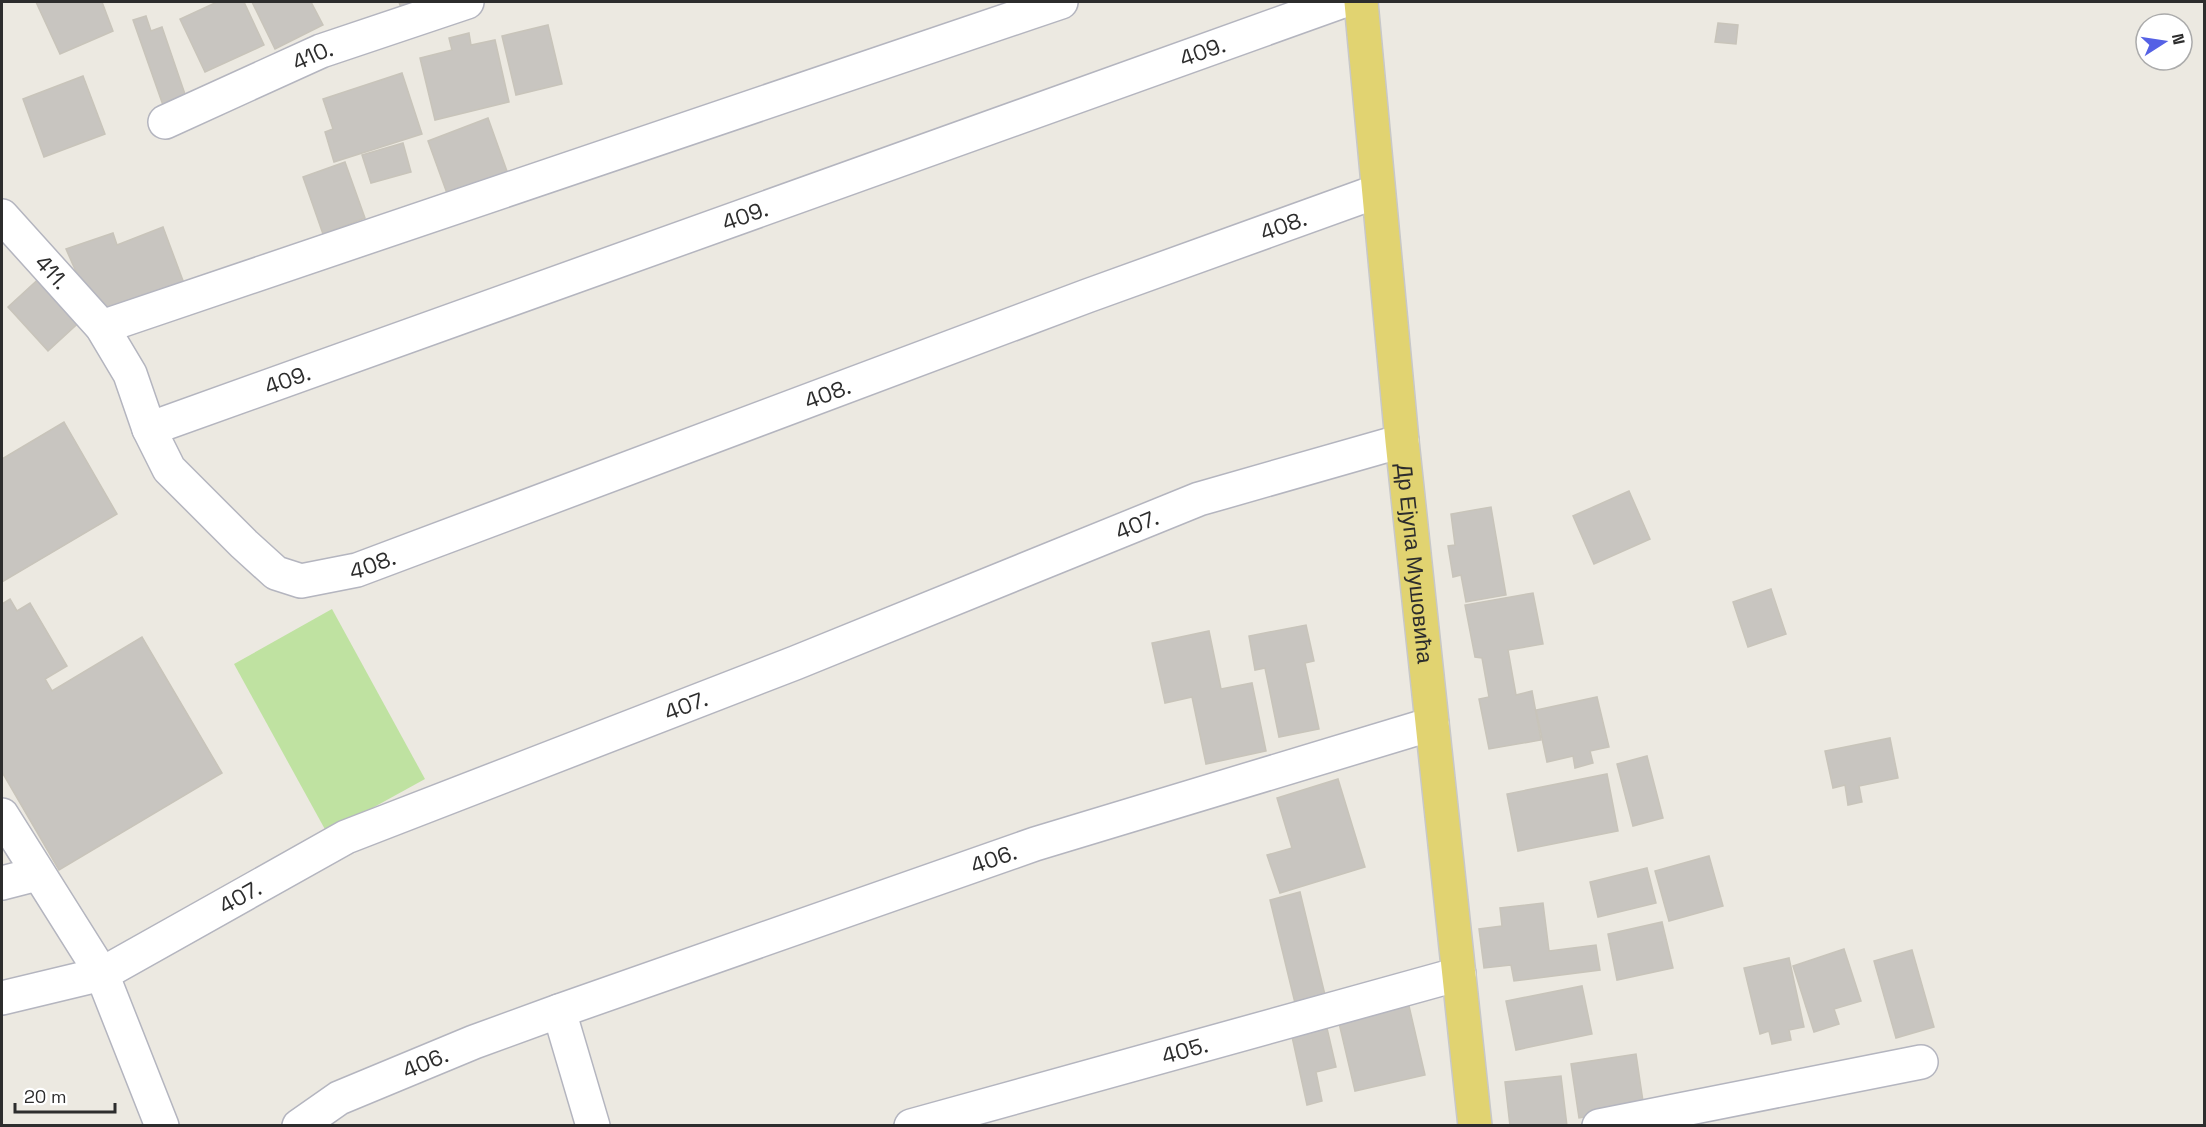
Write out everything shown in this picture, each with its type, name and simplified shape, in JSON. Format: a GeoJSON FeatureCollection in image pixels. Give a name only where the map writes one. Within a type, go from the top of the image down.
{"type":"FeatureCollection","features":[{"type":"Feature","properties":{"kind":"main road","name":"Др Ејупа Мушовића"},"geometry":{"type":"LineString","coordinates":[[1361,2],[1402,441],[1475,1125]]}},
{"type":"Feature","properties":{"kind":"street","name":"410."},"geometry":{"type":"LineString","coordinates":[[165,122],[321,51],[467,2]]}},
{"type":"Feature","properties":{"kind":"street"},"geometry":{"type":"LineString","coordinates":[[102,327],[1061,2]]}},
{"type":"Feature","properties":{"kind":"street","name":"409."},"geometry":{"type":"LineString","coordinates":[[149,429],[1340,2]]}},
{"type":"Feature","properties":{"kind":"street","name":"408."},"geometry":{"type":"LineString","coordinates":[[276,573],[301,580],[357,570],[1076,300],[1378,191]]}},
{"type":"Feature","properties":{"kind":"street","name":"411."},"geometry":{"type":"LineString","coordinates":[[2,216],[102,327],[130,374],[149,429],[169,469],[276,573]]}},
{"type":"Feature","properties":{"kind":"street","name":"407."},"geometry":{"type":"LineString","coordinates":[[102,974],[345,837],[795,663],[1199,499],[1402,441]]}},
{"type":"Feature","properties":{"kind":"street","name":"406."},"geometry":{"type":"LineString","coordinates":[[299,1125],[339,1098],[474,1042],[559,1011],[1035,844],[1432,724]]}},
{"type":"Feature","properties":{"kind":"street"},"geometry":{"type":"LineString","coordinates":[[2,815],[36,874],[102,974],[162,1125]]}},
{"type":"Feature","properties":{"kind":"street"},"geometry":{"type":"LineString","coordinates":[[2,883],[36,874]]}},
{"type":"Feature","properties":{"kind":"street"},"geometry":{"type":"LineString","coordinates":[[2,998],[102,974]]}},
{"type":"Feature","properties":{"kind":"street","name":"405."},"geometry":{"type":"LineString","coordinates":[[911,1125],[1459,974]]}},
{"type":"Feature","properties":{"kind":"street"},"geometry":{"type":"LineString","coordinates":[[559,1011],[593,1125]]}},
{"type":"Feature","properties":{"kind":"street"},"geometry":{"type":"LineString","coordinates":[[1599,1125],[1921,1062]]}},
{"type":"Feature","properties":{"kind":"green space"},"geometry":{"type":"Polygon","coordinates":[[[332,609],[425,779],[327,833],[234,664],[332,609]]]}},
{"type":"Feature","properties":{"kind":"building"},"geometry":{"type":"Polygon","coordinates":[[[36,2],[102,2],[113,31],[60,54],[36,2]]]}},
{"type":"Feature","properties":{"kind":"building"},"geometry":{"type":"Polygon","coordinates":[[[217,2],[244,2],[264,45],[205,72],[180,19],[217,2]]]}},
{"type":"Feature","properties":{"kind":"building"},"geometry":{"type":"Polygon","coordinates":[[[252,2],[311,2],[323,25],[275,49],[252,2]]]}},
{"type":"Feature","properties":{"kind":"building"},"geometry":{"type":"Polygon","coordinates":[[[399,2],[418,2],[401,8],[399,2]]]}},
{"type":"Feature","properties":{"kind":"building"},"geometry":{"type":"Polygon","coordinates":[[[146,16],[151,31],[162,27],[187,100],[164,108],[133,20],[146,16]]]}},
{"type":"Feature","properties":{"kind":"building"},"geometry":{"type":"Polygon","coordinates":[[[1718,23],[1738,25],[1736,44],[1715,42],[1718,23]]]}},
{"type":"Feature","properties":{"kind":"building"},"geometry":{"type":"Polygon","coordinates":[[[548,25],[562,84],[516,95],[502,36],[548,25]]]}},
{"type":"Feature","properties":{"kind":"building"},"geometry":{"type":"Polygon","coordinates":[[[469,33],[471,45],[495,40],[509,102],[435,120],[420,58],[452,50],[449,38],[469,33]]]}},
{"type":"Feature","properties":{"kind":"building"},"geometry":{"type":"Polygon","coordinates":[[[402,73],[422,134],[334,162],[325,132],[333,129],[323,99],[402,73]]]}},
{"type":"Feature","properties":{"kind":"building"},"geometry":{"type":"Polygon","coordinates":[[[83,76],[105,134],[44,157],[23,99],[83,76]]]}},
{"type":"Feature","properties":{"kind":"building"},"geometry":{"type":"Polygon","coordinates":[[[488,118],[508,174],[448,196],[428,141],[488,118]]]}},
{"type":"Feature","properties":{"kind":"building"},"geometry":{"type":"Polygon","coordinates":[[[403,143],[411,172],[371,183],[362,155],[403,143]]]}},
{"type":"Feature","properties":{"kind":"building"},"geometry":{"type":"Polygon","coordinates":[[[345,162],[365,218],[323,234],[303,177],[345,162]]]}},
{"type":"Feature","properties":{"kind":"building"},"geometry":{"type":"Polygon","coordinates":[[[163,227],[185,286],[96,317],[66,249],[113,233],[117,245],[163,227]]]}},
{"type":"Feature","properties":{"kind":"building"},"geometry":{"type":"Polygon","coordinates":[[[45,273],[85,317],[48,351],[8,307],[45,273]]]}},
{"type":"Feature","properties":{"kind":"building"},"geometry":{"type":"Polygon","coordinates":[[[64,422],[117,514],[2,582],[2,459],[64,422]]]}},
{"type":"Feature","properties":{"kind":"building"},"geometry":{"type":"Polygon","coordinates":[[[1629,491],[1650,539],[1594,564],[1573,516],[1629,491]]]}},
{"type":"Feature","properties":{"kind":"building"},"geometry":{"type":"Polygon","coordinates":[[[1491,507],[1506,595],[1466,602],[1461,575],[1453,577],[1448,546],[1455,545],[1451,514],[1491,507]]]}},
{"type":"Feature","properties":{"kind":"building"},"geometry":{"type":"Polygon","coordinates":[[[1771,589],[1786,634],[1748,647],[1733,602],[1771,589]]]}},
{"type":"Feature","properties":{"kind":"building"},"geometry":{"type":"Polygon","coordinates":[[[1533,593],[1543,644],[1508,650],[1516,695],[1532,691],[1541,740],[1489,749],[1479,699],[1489,697],[1482,658],[1475,657],[1465,605],[1533,593]]]}},
{"type":"Feature","properties":{"kind":"building"},"geometry":{"type":"Polygon","coordinates":[[[10,599],[17,611],[30,603],[67,666],[45,679],[52,691],[142,637],[222,773],[59,870],[2,772],[2,604],[10,599]]]}},
{"type":"Feature","properties":{"kind":"building"},"geometry":{"type":"Polygon","coordinates":[[[1306,625],[1314,661],[1305,663],[1319,729],[1279,737],[1265,668],[1255,670],[1249,636],[1306,625]]]}},
{"type":"Feature","properties":{"kind":"building"},"geometry":{"type":"Polygon","coordinates":[[[1209,631],[1221,689],[1252,683],[1266,751],[1206,764],[1192,697],[1165,703],[1152,643],[1209,631]]]}},
{"type":"Feature","properties":{"kind":"building"},"geometry":{"type":"Polygon","coordinates":[[[1597,697],[1609,747],[1590,751],[1593,763],[1575,768],[1573,756],[1547,762],[1536,710],[1597,697]]]}},
{"type":"Feature","properties":{"kind":"building"},"geometry":{"type":"Polygon","coordinates":[[[1890,738],[1898,778],[1859,786],[1862,802],[1848,805],[1845,785],[1833,788],[1825,751],[1890,738]]]}},
{"type":"Feature","properties":{"kind":"building"},"geometry":{"type":"Polygon","coordinates":[[[1647,756],[1663,818],[1633,826],[1617,764],[1647,756]]]}},
{"type":"Feature","properties":{"kind":"building"},"geometry":{"type":"Polygon","coordinates":[[[1607,774],[1618,831],[1518,851],[1507,794],[1607,774]]]}},
{"type":"Feature","properties":{"kind":"building"},"geometry":{"type":"Polygon","coordinates":[[[1338,779],[1365,867],[1280,893],[1267,855],[1292,848],[1277,798],[1338,779]]]}},
{"type":"Feature","properties":{"kind":"building"},"geometry":{"type":"Polygon","coordinates":[[[1709,856],[1723,906],[1669,921],[1655,871],[1709,856]]]}},
{"type":"Feature","properties":{"kind":"building"},"geometry":{"type":"Polygon","coordinates":[[[1647,868],[1656,903],[1598,917],[1590,882],[1647,868]]]}},
{"type":"Feature","properties":{"kind":"building"},"geometry":{"type":"Polygon","coordinates":[[[1300,892],[1325,995],[1295,1003],[1270,900],[1300,892]]]}},
{"type":"Feature","properties":{"kind":"building"},"geometry":{"type":"Polygon","coordinates":[[[1543,903],[1549,951],[1596,945],[1600,970],[1514,981],[1511,965],[1484,968],[1479,929],[1502,926],[1500,908],[1543,903]]]}},
{"type":"Feature","properties":{"kind":"building"},"geometry":{"type":"Polygon","coordinates":[[[1662,922],[1673,968],[1617,980],[1608,934],[1662,922]]]}},
{"type":"Feature","properties":{"kind":"building"},"geometry":{"type":"Polygon","coordinates":[[[1844,949],[1861,1001],[1834,1009],[1839,1024],[1814,1032],[1793,966],[1844,949]]]}},
{"type":"Feature","properties":{"kind":"building"},"geometry":{"type":"Polygon","coordinates":[[[1912,950],[1934,1027],[1896,1038],[1874,961],[1912,950]]]}},
{"type":"Feature","properties":{"kind":"building"},"geometry":{"type":"Polygon","coordinates":[[[1789,958],[1804,1027],[1789,1030],[1791,1040],[1772,1044],[1769,1031],[1760,1034],[1744,968],[1789,958]]]}},
{"type":"Feature","properties":{"kind":"building"},"geometry":{"type":"Polygon","coordinates":[[[1582,986],[1592,1034],[1516,1050],[1506,1001],[1582,986]]]}},
{"type":"Feature","properties":{"kind":"building"},"geometry":{"type":"Polygon","coordinates":[[[1409,1006],[1425,1075],[1355,1091],[1339,1023],[1409,1006]]]}},
{"type":"Feature","properties":{"kind":"building"},"geometry":{"type":"Polygon","coordinates":[[[1326,1024],[1336,1067],[1316,1072],[1322,1101],[1307,1105],[1291,1032],[1326,1024]]]}},
{"type":"Feature","properties":{"kind":"building"},"geometry":{"type":"Polygon","coordinates":[[[1636,1054],[1644,1108],[1579,1118],[1571,1064],[1636,1054]]]}},
{"type":"Feature","properties":{"kind":"building"},"geometry":{"type":"Polygon","coordinates":[[[1561,1076],[1567,1126],[1510,1126],[1505,1082],[1561,1076]]]}}]}
